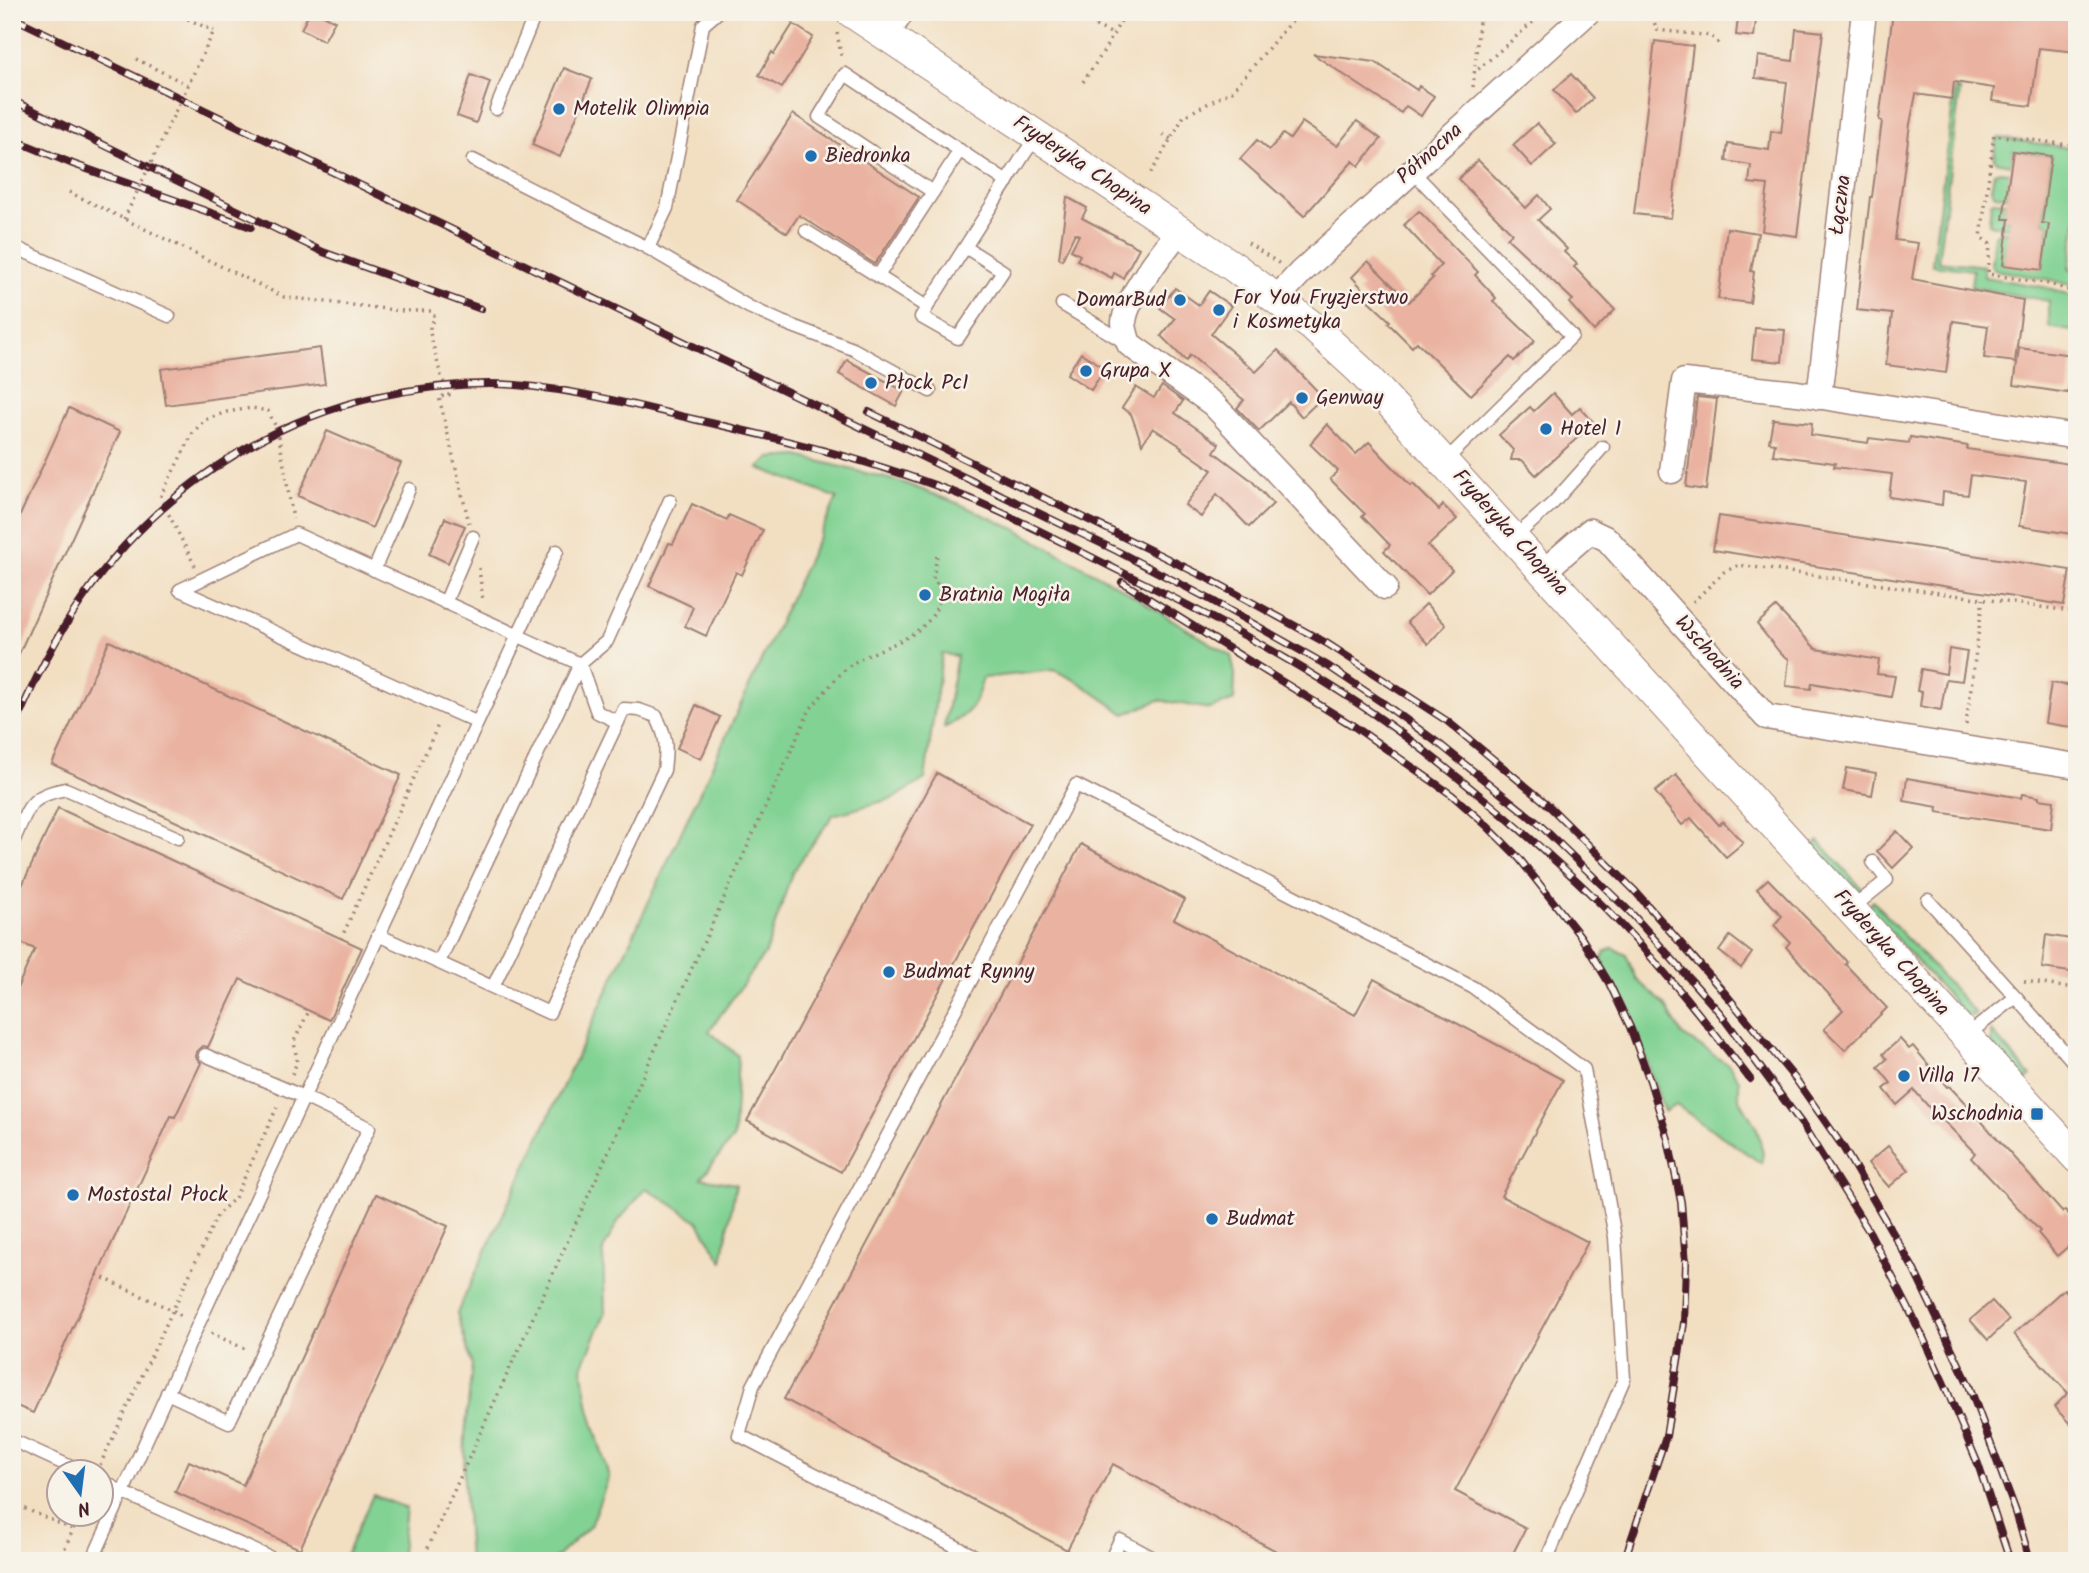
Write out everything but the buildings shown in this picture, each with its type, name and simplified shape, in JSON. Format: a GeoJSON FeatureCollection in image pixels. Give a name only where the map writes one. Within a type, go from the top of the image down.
{"type":"FeatureCollection","features":[{"type":"Feature","properties":{"kind":"street","name":"Północna"},"geometry":{"type":"LineString","coordinates":[[1276,299],[1301,272],[1588,12]]}},
{"type":"Feature","properties":{"kind":"street","name":"Łączna"},"geometry":{"type":"LineString","coordinates":[[1819,397],[1864,12]]}},
{"type":"Feature","properties":{"kind":"street","name":"Fryderyka Chopina"},"geometry":{"type":"LineString","coordinates":[[844,20],[894,24],[1037,136],[1234,267],[1312,326],[1360,370],[2077,1158]]}},
{"type":"Feature","properties":{"kind":"street"},"geometry":{"type":"LineString","coordinates":[[1180,231],[1168,244],[1129,303],[1124,324],[1129,344],[1213,404],[1385,587]]}},
{"type":"Feature","properties":{"kind":"street"},"geometry":{"type":"LineString","coordinates":[[1672,471],[1684,381],[1819,397],[2077,437]]}},
{"type":"Feature","properties":{"kind":"street","name":"Wschodnia"},"geometry":{"type":"LineString","coordinates":[[1544,570],[1590,531],[1607,539],[1766,717],[2077,766]]}},
{"type":"Feature","properties":{"kind":"lane"},"geometry":{"type":"LineString","coordinates":[[496,109],[536,12]]}},
{"type":"Feature","properties":{"kind":"lane"},"geometry":{"type":"LineString","coordinates":[[648,248],[667,208],[703,25],[718,12]]}},
{"type":"Feature","properties":{"kind":"lane"},"geometry":{"type":"LineString","coordinates":[[933,192],[819,117],[845,74],[1007,181]]}},
{"type":"Feature","properties":{"kind":"lane"},"geometry":{"type":"LineString","coordinates":[[965,247],[1003,271],[958,338],[921,317],[927,306],[1007,181],[1037,136]]}},
{"type":"Feature","properties":{"kind":"lane"},"geometry":{"type":"LineString","coordinates":[[878,276],[960,150]]}},
{"type":"Feature","properties":{"kind":"lane"},"geometry":{"type":"LineString","coordinates":[[473,160],[648,248],[750,307],[853,349],[930,391]]}},
{"type":"Feature","properties":{"kind":"lane"},"geometry":{"type":"LineString","coordinates":[[1412,171],[1572,336],[1445,461]]}},
{"type":"Feature","properties":{"kind":"lane"},"geometry":{"type":"LineString","coordinates":[[806,231],[927,306]]}},
{"type":"Feature","properties":{"kind":"lane"},"geometry":{"type":"LineString","coordinates":[[12,246],[169,316]]}},
{"type":"Feature","properties":{"kind":"lane"},"geometry":{"type":"LineString","coordinates":[[1062,304],[1129,344]]}},
{"type":"Feature","properties":{"kind":"lane"},"geometry":{"type":"LineString","coordinates":[[1514,538],[1553,503],[1603,447]]}},
{"type":"Feature","properties":{"kind":"lane"},"geometry":{"type":"LineString","coordinates":[[374,570],[409,489]]}},
{"type":"Feature","properties":{"kind":"lane"},"geometry":{"type":"LineString","coordinates":[[439,962],[580,664],[607,641],[670,500]]}},
{"type":"Feature","properties":{"kind":"lane"},"geometry":{"type":"LineString","coordinates":[[476,722],[180,590],[296,534],[580,664],[597,712],[618,722]]}},
{"type":"Feature","properties":{"kind":"lane"},"geometry":{"type":"LineString","coordinates":[[445,603],[473,537]]}},
{"type":"Feature","properties":{"kind":"lane"},"geometry":{"type":"LineString","coordinates":[[92,1561],[197,1327],[556,551]]}},
{"type":"Feature","properties":{"kind":"lane"},"geometry":{"type":"LineString","coordinates":[[379,935],[549,1013],[664,770],[665,732],[656,716],[639,710],[624,709],[493,987]]}},
{"type":"Feature","properties":{"kind":"lane"},"geometry":{"type":"LineString","coordinates":[[984,1561],[739,1435],[753,1386],[1076,785],[1474,988],[1584,1069],[1615,1237],[1624,1379],[1546,1561]]}},
{"type":"Feature","properties":{"kind":"lane"},"geometry":{"type":"LineString","coordinates":[[12,844],[32,801],[47,792],[66,789],[178,838]]}},
{"type":"Feature","properties":{"kind":"lane"},"geometry":{"type":"LineString","coordinates":[[1851,909],[1886,880],[1873,862]]}},
{"type":"Feature","properties":{"kind":"lane"},"geometry":{"type":"LineString","coordinates":[[1928,900],[2077,1066]]}},
{"type":"Feature","properties":{"kind":"lane"},"geometry":{"type":"LineString","coordinates":[[1966,1036],[2016,996]]}},
{"type":"Feature","properties":{"kind":"lane"},"geometry":{"type":"LineString","coordinates":[[167,1393],[229,1422],[369,1128],[205,1055]]}},
{"type":"Feature","properties":{"kind":"lane"},"geometry":{"type":"LineString","coordinates":[[12,1440],[51,1458]]}},
{"type":"Feature","properties":{"kind":"lane"},"geometry":{"type":"LineString","coordinates":[[116,1489],[278,1561]]}},
{"type":"Feature","properties":{"kind":"lane"},"geometry":{"type":"LineString","coordinates":[[1110,1561],[1120,1540],[1160,1561]]}},
{"type":"Feature","properties":{"kind":"path"},"geometry":{"type":"LineString","coordinates":[[1083,82],[1126,12]]}},
{"type":"Feature","properties":{"kind":"path"},"geometry":{"type":"LineString","coordinates":[[1151,173],[1184,116],[1232,91],[1299,12]]}},
{"type":"Feature","properties":{"kind":"path"},"geometry":{"type":"LineString","coordinates":[[1417,12],[1479,19],[1540,16],[1474,73]]}},
{"type":"Feature","properties":{"kind":"path"},"geometry":{"type":"LineString","coordinates":[[1646,12],[1657,30],[1711,36],[1719,44]]}},
{"type":"Feature","properties":{"kind":"path"},"geometry":{"type":"LineString","coordinates":[[124,219],[214,31],[176,13]]}},
{"type":"Feature","properties":{"kind":"path"},"geometry":{"type":"LineString","coordinates":[[844,20],[845,74]]}},
{"type":"Feature","properties":{"kind":"path"},"geometry":{"type":"LineString","coordinates":[[1089,23],[1113,34]]}},
{"type":"Feature","properties":{"kind":"path"},"geometry":{"type":"LineString","coordinates":[[136,59],[188,85]]}},
{"type":"Feature","properties":{"kind":"path"},"geometry":{"type":"LineString","coordinates":[[1163,134],[1171,139]]}},
{"type":"Feature","properties":{"kind":"path"},"geometry":{"type":"LineString","coordinates":[[2077,146],[1993,135],[1981,237],[1990,244],[1988,274],[2050,284],[2077,293]]}},
{"type":"Feature","properties":{"kind":"path"},"geometry":{"type":"LineString","coordinates":[[69,192],[287,298],[402,311],[432,311],[435,318],[430,332],[442,380],[449,395],[439,397],[478,558],[486,621]]}},
{"type":"Feature","properties":{"kind":"path"},"geometry":{"type":"LineString","coordinates":[[202,580],[161,495],[192,433],[204,419],[252,408],[268,411],[278,431],[296,534]]}},
{"type":"Feature","properties":{"kind":"path"},"geometry":{"type":"LineString","coordinates":[[422,1561],[810,709],[853,663],[908,637],[928,623],[940,600],[941,589],[933,579],[937,555]]}},
{"type":"Feature","properties":{"kind":"path"},"geometry":{"type":"LineString","coordinates":[[1677,618],[1724,572],[1739,565],[2077,612]]}},
{"type":"Feature","properties":{"kind":"path"},"geometry":{"type":"LineString","coordinates":[[1965,733],[1983,599]]}},
{"type":"Feature","properties":{"kind":"path"},"geometry":{"type":"LineString","coordinates":[[341,939],[446,708]]}},
{"type":"Feature","properties":{"kind":"path"},"geometry":{"type":"LineString","coordinates":[[2005,984],[2019,980],[2077,989]]}},
{"type":"Feature","properties":{"kind":"path"},"geometry":{"type":"LineString","coordinates":[[104,1458],[218,1214],[235,1198],[298,1062],[294,1041],[309,1011]]}},
{"type":"Feature","properties":{"kind":"path"},"geometry":{"type":"LineString","coordinates":[[97,1275],[174,1311],[197,1327],[261,1356]]}},
{"type":"Feature","properties":{"kind":"path"},"geometry":{"type":"LineString","coordinates":[[12,1503],[72,1530],[58,1561]]}},
{"type":"Feature","properties":{"kind":"green space"},"geometry":{"type":"Polygon","coordinates":[[[1955,89],[1960,90],[1938,261],[1984,266],[1984,277],[2048,288],[2077,297],[2077,332],[2049,327],[2049,301],[1971,287],[1973,270],[1932,265],[1955,89]]]}},
{"type":"Feature","properties":{"kind":"green space"},"geometry":{"type":"Polygon","coordinates":[[[1999,138],[2077,149],[2077,219],[2069,269],[2077,271],[2077,287],[1995,270],[1991,266],[1994,236],[2000,232],[2008,232],[2004,264],[2042,269],[2049,224],[2042,223],[2051,156],[2013,151],[2011,165],[1997,162],[1994,158],[1996,140],[1999,138]]]}},
{"type":"Feature","properties":{"kind":"green space"},"geometry":{"type":"Polygon","coordinates":[[[1994,173],[2010,173],[2007,196],[1995,195],[1991,189],[1994,173]]]}},
{"type":"Feature","properties":{"kind":"green space"},"geometry":{"type":"Polygon","coordinates":[[[1993,201],[2006,202],[2004,219],[2009,219],[2008,227],[1989,223],[1993,201]]]}},
{"type":"Feature","properties":{"kind":"green space"},"geometry":{"type":"Polygon","coordinates":[[[798,456],[901,482],[957,503],[1015,529],[1116,585],[1231,656],[1235,674],[1234,700],[1210,709],[1159,700],[1125,714],[1077,681],[1054,670],[983,678],[970,709],[944,728],[957,656],[942,654],[925,779],[894,798],[833,815],[792,873],[766,952],[709,1031],[738,1056],[734,1137],[701,1178],[736,1184],[722,1261],[698,1221],[646,1188],[619,1220],[603,1250],[605,1314],[582,1367],[589,1409],[609,1477],[590,1526],[551,1561],[469,1561],[464,1479],[472,1365],[457,1313],[837,498],[759,468],[769,458],[798,456]]]}},
{"type":"Feature","properties":{"kind":"green space"},"geometry":{"type":"Polygon","coordinates":[[[1819,841],[1864,891],[1856,894],[1813,846],[1819,841]]]}},
{"type":"Feature","properties":{"kind":"green space"},"geometry":{"type":"Polygon","coordinates":[[[1873,901],[1976,1014],[1965,1014],[1869,909],[1873,901]]]}},
{"type":"Feature","properties":{"kind":"green space"},"geometry":{"type":"Polygon","coordinates":[[[1613,948],[1626,955],[1637,980],[1665,1005],[1682,1035],[1729,1065],[1739,1080],[1739,1098],[1757,1129],[1763,1153],[1761,1163],[1676,1105],[1664,1112],[1637,1034],[1601,961],[1605,952],[1613,948]]]}},
{"type":"Feature","properties":{"kind":"green space"},"geometry":{"type":"Polygon","coordinates":[[[1991,1031],[2031,1076],[2025,1081],[1991,1044],[1991,1031]]]}},
{"type":"Feature","properties":{"kind":"green space"},"geometry":{"type":"Polygon","coordinates":[[[373,1495],[406,1508],[400,1561],[343,1561],[373,1495]]]}},
{"type":"Feature","properties":{"kind":"railway"},"geometry":{"type":"LineString","coordinates":[[12,17],[1117,551],[1328,666],[1442,746],[1539,824],[1632,914],[1720,1013],[1802,1124],[1870,1233],[1920,1331],[1978,1464],[2010,1561]]}},
{"type":"Feature","properties":{"kind":"railway"},"geometry":{"type":"LineString","coordinates":[[12,100],[323,252],[481,309]]}},
{"type":"Feature","properties":{"kind":"railway"},"geometry":{"type":"LineString","coordinates":[[12,139],[73,164],[251,227]]}},
{"type":"Feature","properties":{"kind":"railway"},"geometry":{"type":"LineString","coordinates":[[12,733],[61,632],[81,601],[109,564],[140,530],[211,470],[292,425],[335,408],[380,396],[482,384],[561,390],[798,444],[935,485],[1033,528],[1285,658],[1355,701],[1422,749],[1539,846],[1644,949],[1750,1079]]}},
{"type":"Feature","properties":{"kind":"railway"},"geometry":{"type":"LineString","coordinates":[[869,412],[1213,581],[1328,644],[1447,721],[1546,803],[1634,890],[1797,1081],[1843,1147],[1913,1268],[1968,1383],[2016,1512],[2030,1561]]}},
{"type":"Feature","properties":{"kind":"railway"},"geometry":{"type":"LineString","coordinates":[[1122,582],[1355,727],[1452,795],[1518,857],[1581,937],[1609,983],[1630,1027],[1668,1139],[1681,1202],[1686,1263],[1684,1323],[1666,1436],[1624,1561]]}},
{"type":"Feature","properties":{"kind":"place","name":"Motelik Olimpia"},"geometry":{"type":"Point","coordinates":[559,109]}},
{"type":"Feature","properties":{"kind":"place","name":"Biedronka"},"geometry":{"type":"Point","coordinates":[811,156]}},
{"type":"Feature","properties":{"kind":"place","name":"DomarBud"},"geometry":{"type":"Point","coordinates":[1180,300]}},
{"type":"Feature","properties":{"kind":"place","name":"For You Fryzjerstwo i Kosmetyka"},"geometry":{"type":"Point","coordinates":[1219,310]}},
{"type":"Feature","properties":{"kind":"place","name":"Grupa X"},"geometry":{"type":"Point","coordinates":[1086,371]}},
{"type":"Feature","properties":{"kind":"place","name":"Płock Pc1"},"geometry":{"type":"Point","coordinates":[871,383]}},
{"type":"Feature","properties":{"kind":"place","name":"Genway"},"geometry":{"type":"Point","coordinates":[1302,398]}},
{"type":"Feature","properties":{"kind":"place","name":"Hotel 1"},"geometry":{"type":"Point","coordinates":[1546,429]}},
{"type":"Feature","properties":{"kind":"place","name":"Bratnia Mogiła"},"geometry":{"type":"Point","coordinates":[925,595]}},
{"type":"Feature","properties":{"kind":"place","name":"Budmat Rynny"},"geometry":{"type":"Point","coordinates":[889,972]}},
{"type":"Feature","properties":{"kind":"place","name":"Villa 17"},"geometry":{"type":"Point","coordinates":[1904,1076]}},
{"type":"Feature","properties":{"kind":"place","name":"Wschodnia"},"geometry":{"type":"Point","coordinates":[2037,1114]}},
{"type":"Feature","properties":{"kind":"place","name":"Mostostal Płock"},"geometry":{"type":"Point","coordinates":[73,1195]}},
{"type":"Feature","properties":{"kind":"place","name":"Budmat"},"geometry":{"type":"Point","coordinates":[1212,1219]}}]}
